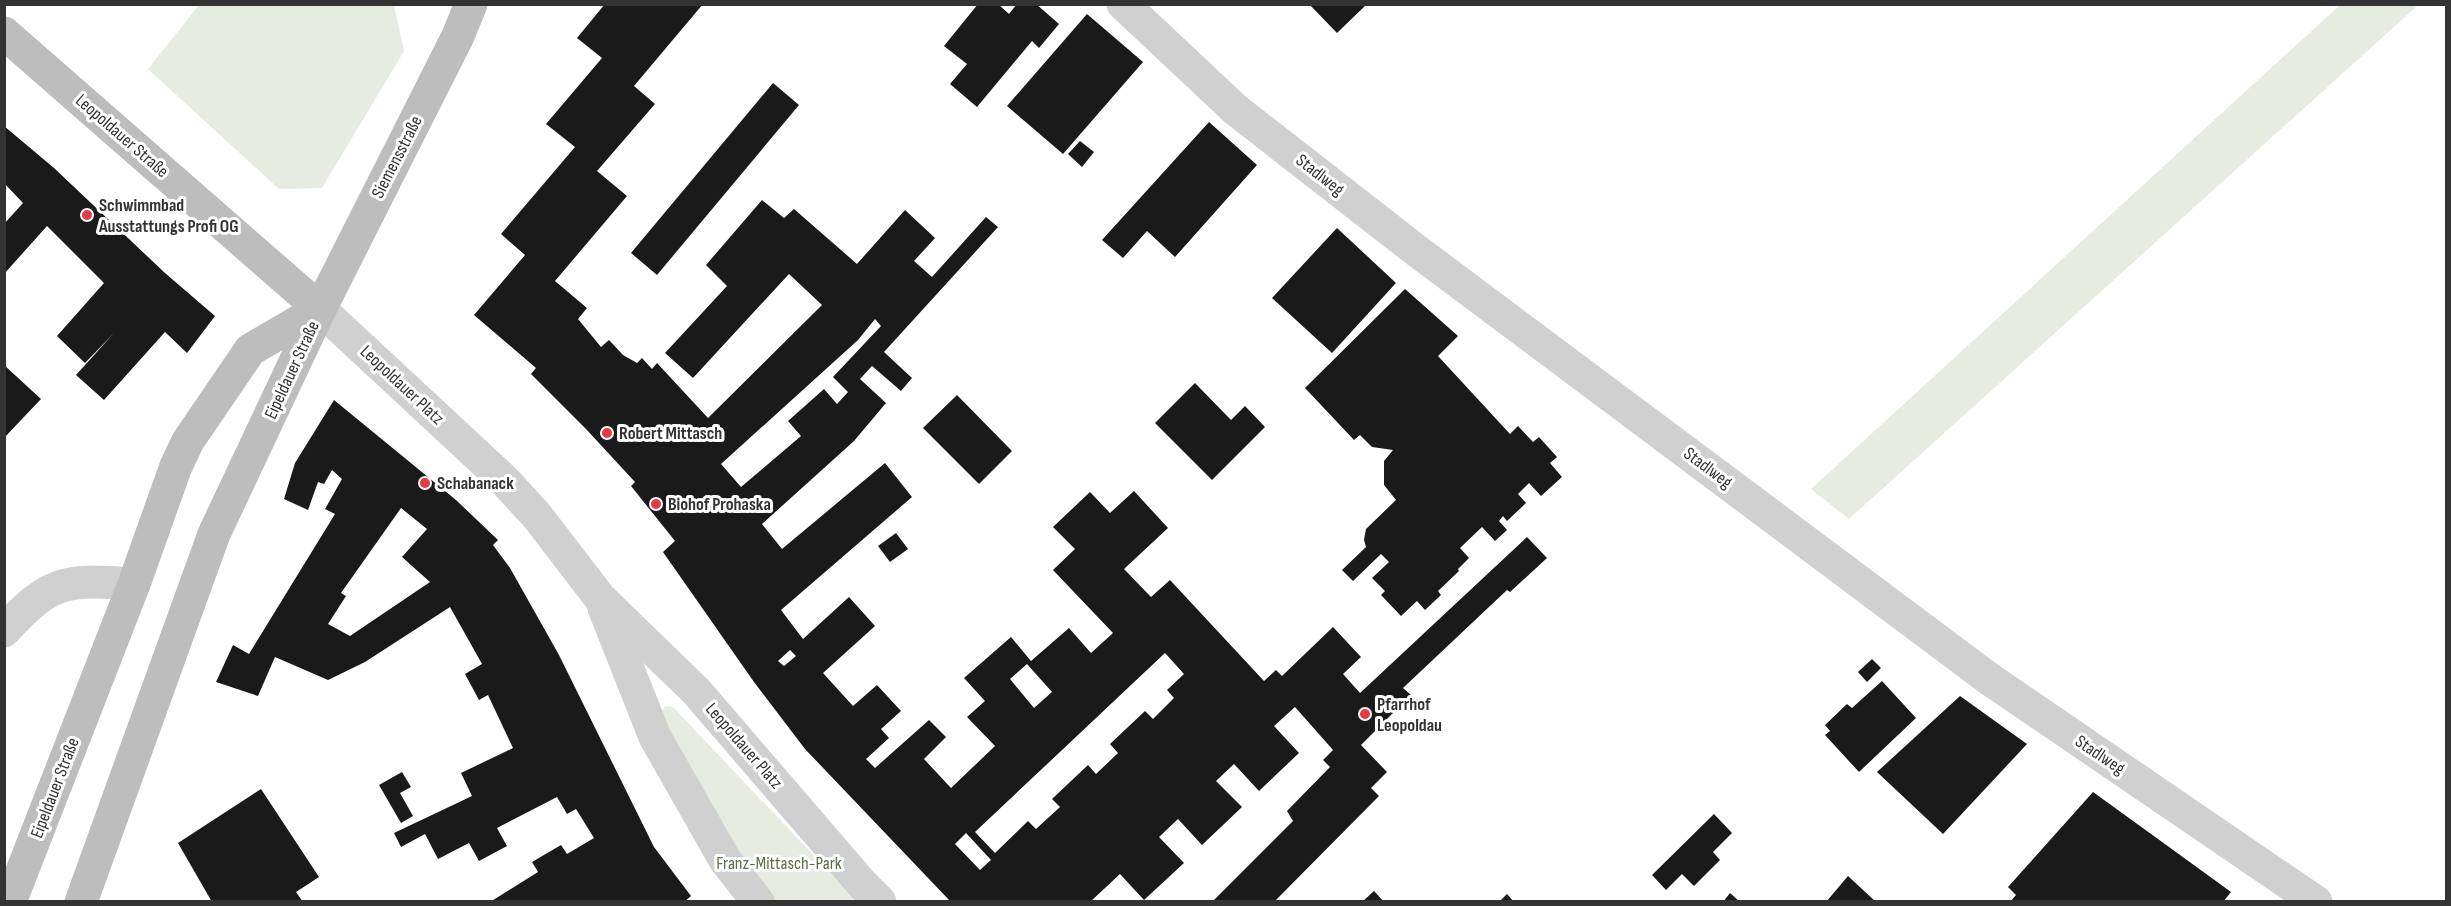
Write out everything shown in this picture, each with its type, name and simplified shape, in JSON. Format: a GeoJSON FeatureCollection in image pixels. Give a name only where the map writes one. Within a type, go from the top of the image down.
{"type":"FeatureCollection","features":[{"type":"Feature","properties":{"kind":"main road","name":"Siemensstraße"},"geometry":{"type":"LineString","coordinates":[[320,309],[458,36],[471,4]]}},
{"type":"Feature","properties":{"kind":"main road","name":"Leopoldauer Straße"},"geometry":{"type":"LineString","coordinates":[[4,33],[320,309]]}},
{"type":"Feature","properties":{"kind":"main road","name":"Eipeldauer Straße"},"geometry":{"type":"LineString","coordinates":[[10,902],[134,584],[176,466],[194,432],[250,350],[320,309]]}},
{"type":"Feature","properties":{"kind":"main road","name":"Eipeldauer Straße"},"geometry":{"type":"LineString","coordinates":[[81,902],[214,534],[320,309]]}},
{"type":"Feature","properties":{"kind":"street","name":"Stadlweg"},"geometry":{"type":"LineString","coordinates":[[1123,4],[1236,110],[1417,251],[1988,678],[2316,902]]}},
{"type":"Feature","properties":{"kind":"street","name":"Leopoldauer Platz"},"geometry":{"type":"LineString","coordinates":[[320,309],[504,480],[537,516],[600,598],[696,691],[880,902]]}},
{"type":"Feature","properties":{"kind":"street"},"geometry":{"type":"LineString","coordinates":[[4,631],[27,606],[58,586],[84,580],[134,584]]}},
{"type":"Feature","properties":{"kind":"street","name":"Leopoldauer Platz"},"geometry":{"type":"LineString","coordinates":[[600,598],[655,737],[725,860],[758,902]]}},
{"type":"Feature","properties":{"kind":"green space"},"geometry":{"type":"Polygon","coordinates":[[[2413,4],[2416,7],[1849,519],[1811,489],[2340,5],[2413,4]]]}},
{"type":"Feature","properties":{"kind":"green space"},"geometry":{"type":"Polygon","coordinates":[[[199,5],[394,5],[404,51],[322,188],[279,189],[148,69],[199,5]]]}},
{"type":"Feature","properties":{"kind":"green space","name":"Franz-Mittasch-Park"},"geometry":{"type":"Polygon","coordinates":[[[665,706],[673,707],[857,901],[774,901],[752,876],[661,714],[665,706]]]}},
{"type":"Feature","properties":{"kind":"building"},"geometry":{"type":"Polygon","coordinates":[[[605,4],[703,4],[634,86],[655,104],[597,171],[627,196],[555,281],[587,308],[578,319],[601,347],[609,340],[623,355],[637,363],[642,358],[652,369],[657,363],[708,418],[822,305],[789,274],[693,378],[665,353],[727,286],[706,265],[762,200],[784,218],[794,209],[857,264],[905,210],[935,238],[914,261],[932,277],[986,217],[998,227],[884,352],[912,378],[901,391],[872,366],[860,379],[886,403],[854,441],[762,524],[782,549],[885,463],[912,497],[781,610],[803,639],[849,597],[875,626],[823,673],[853,706],[877,685],[901,711],[881,729],[889,738],[866,759],[875,768],[929,720],[946,737],[924,759],[951,788],[995,746],[967,717],[985,701],[964,678],[1011,637],[1031,661],[1069,628],[1091,653],[1113,633],[1053,570],[1075,549],[1053,527],[1090,492],[1110,513],[1134,491],[1168,528],[1124,569],[1151,597],[1170,580],[1264,681],[1276,670],[1282,676],[1333,627],[1361,657],[1343,674],[1360,693],[1527,537],[1547,558],[1510,592],[1507,590],[1403,688],[1411,695],[1361,745],[1387,772],[1371,788],[1379,796],[1274,902],[1212,902],[1293,821],[1287,811],[1330,767],[1323,760],[1333,750],[1295,707],[1274,726],[1299,753],[1259,791],[1234,764],[1216,781],[1242,807],[1202,845],[1178,819],[1159,837],[1184,863],[1144,900],[1120,874],[1090,902],[951,902],[805,749],[754,682],[663,552],[675,541],[631,486],[635,482],[531,374],[536,368],[474,315],[525,255],[501,234],[575,147],[546,124],[602,58],[577,38],[605,4]],[[875,319],[858,340],[721,464],[741,487],[801,436],[788,421],[824,389],[837,404],[848,392],[833,377],[881,326],[875,319]],[[790,650],[778,661],[784,666],[796,656],[790,650]],[[1165,653],[975,832],[995,853],[1028,821],[1036,829],[1060,807],[1052,799],[1088,765],[1096,774],[1118,753],[1110,744],[1145,711],[1153,719],[1174,698],[1167,690],[1184,674],[1165,653]],[[1027,664],[1010,679],[1034,708],[1052,692],[1027,664]],[[966,833],[955,844],[980,870],[991,860],[966,833]]]}},
{"type":"Feature","properties":{"kind":"building"},"geometry":{"type":"Polygon","coordinates":[[[978,4],[998,4],[1009,14],[1017,4],[1036,4],[1059,24],[1039,48],[1032,41],[977,107],[950,84],[967,64],[944,46],[978,4]]]}},
{"type":"Feature","properties":{"kind":"building"},"geometry":{"type":"Polygon","coordinates":[[[1309,4],[1367,4],[1337,33],[1309,4]]]}},
{"type":"Feature","properties":{"kind":"building"},"geometry":{"type":"Polygon","coordinates":[[[1087,14],[1143,62],[1063,154],[1007,106],[1087,14]]]}},
{"type":"Feature","properties":{"kind":"building"},"geometry":{"type":"Polygon","coordinates":[[[773,83],[799,105],[657,275],[631,253],[773,83]]]}},
{"type":"Feature","properties":{"kind":"building"},"geometry":{"type":"Polygon","coordinates":[[[1209,122],[1257,165],[1175,257],[1147,231],[1123,258],[1102,240],[1209,122]]]}},
{"type":"Feature","properties":{"kind":"building"},"geometry":{"type":"Polygon","coordinates":[[[4,126],[54,168],[165,273],[215,316],[187,353],[165,332],[104,400],[76,375],[114,333],[85,363],[57,336],[104,283],[47,226],[4,274],[4,224],[23,203],[4,183],[4,126]]]}},
{"type":"Feature","properties":{"kind":"building"},"geometry":{"type":"Polygon","coordinates":[[[1080,141],[1094,152],[1082,167],[1068,154],[1080,141]]]}},
{"type":"Feature","properties":{"kind":"building"},"geometry":{"type":"Polygon","coordinates":[[[1337,228],[1396,283],[1332,353],[1272,298],[1337,228]]]}},
{"type":"Feature","properties":{"kind":"building"},"geometry":{"type":"Polygon","coordinates":[[[1405,289],[1458,336],[1438,356],[1510,434],[1518,426],[1533,442],[1539,437],[1557,457],[1550,463],[1562,477],[1541,496],[1529,483],[1518,494],[1526,503],[1507,521],[1503,516],[1499,521],[1507,530],[1495,541],[1482,527],[1460,548],[1469,558],[1438,591],[1441,595],[1425,610],[1417,601],[1401,616],[1381,595],[1385,591],[1372,578],[1389,562],[1381,554],[1353,581],[1342,570],[1366,547],[1364,540],[1366,529],[1396,500],[1384,485],[1384,461],[1393,450],[1372,447],[1360,435],[1354,440],[1305,388],[1405,289]]]}},
{"type":"Feature","properties":{"kind":"building"},"geometry":{"type":"Polygon","coordinates":[[[4,365],[41,399],[4,438],[4,365]]]}},
{"type":"Feature","properties":{"kind":"building"},"geometry":{"type":"Polygon","coordinates":[[[1195,383],[1231,420],[1245,406],[1265,427],[1212,480],[1155,423],[1195,383]]]}},
{"type":"Feature","properties":{"kind":"building"},"geometry":{"type":"Polygon","coordinates":[[[957,395],[1012,451],[979,484],[923,428],[957,395]]]}},
{"type":"Feature","properties":{"kind":"building"},"geometry":{"type":"Polygon","coordinates":[[[334,400],[456,500],[498,540],[493,545],[510,568],[559,655],[654,847],[691,896],[684,902],[490,902],[538,872],[532,862],[561,845],[567,854],[594,838],[576,809],[567,814],[557,797],[497,828],[507,846],[479,861],[469,843],[438,859],[425,834],[401,847],[394,833],[472,796],[461,773],[513,748],[488,695],[479,700],[465,674],[482,664],[450,607],[365,662],[328,680],[275,657],[258,696],[216,682],[233,645],[249,654],[335,514],[325,509],[342,479],[332,470],[324,484],[318,482],[308,510],[284,499],[295,463],[334,400]],[[401,508],[341,593],[346,596],[328,624],[350,636],[430,582],[402,557],[427,529],[401,508]]]}},
{"type":"Feature","properties":{"kind":"building"},"geometry":{"type":"Polygon","coordinates":[[[896,533],[908,549],[890,562],[878,546],[896,533]]]}},
{"type":"Feature","properties":{"kind":"building"},"geometry":{"type":"Polygon","coordinates":[[[1872,659],[1881,668],[1867,682],[1858,672],[1872,659]]]}},
{"type":"Feature","properties":{"kind":"building"},"geometry":{"type":"Polygon","coordinates":[[[1882,681],[1916,718],[1859,772],[1825,735],[1830,731],[1825,725],[1847,704],[1852,708],[1882,681]]]}},
{"type":"Feature","properties":{"kind":"building"},"geometry":{"type":"Polygon","coordinates":[[[1960,696],[2027,744],[1943,834],[1877,772],[1960,696]]]}},
{"type":"Feature","properties":{"kind":"building"},"geometry":{"type":"Polygon","coordinates":[[[402,772],[411,787],[400,793],[413,816],[401,823],[379,785],[402,772]]]}},
{"type":"Feature","properties":{"kind":"building"},"geometry":{"type":"Polygon","coordinates":[[[261,789],[319,877],[296,892],[303,902],[212,902],[178,843],[261,789]]]}},
{"type":"Feature","properties":{"kind":"building"},"geometry":{"type":"Polygon","coordinates":[[[2093,792],[2231,892],[2223,902],[2010,902],[2016,895],[2008,887],[2093,792]]]}},
{"type":"Feature","properties":{"kind":"building"},"geometry":{"type":"Polygon","coordinates":[[[1714,814],[1732,833],[1713,852],[1720,860],[1694,886],[1682,874],[1666,890],[1652,875],[1714,814]]]}},
{"type":"Feature","properties":{"kind":"building"},"geometry":{"type":"Polygon","coordinates":[[[1848,876],[1876,902],[1826,902],[1848,876]]]}},
{"type":"Feature","properties":{"kind":"building"},"geometry":{"type":"Polygon","coordinates":[[[1374,891],[1384,902],[1362,902],[1374,891]]]}},
{"type":"Feature","properties":{"kind":"building"},"geometry":{"type":"Polygon","coordinates":[[[1730,893],[1740,902],[1723,902],[1730,893]]]}},
{"type":"Feature","properties":{"kind":"building"},"geometry":{"type":"Polygon","coordinates":[[[1507,894],[1514,902],[1499,902],[1507,894]]]}},
{"type":"Feature","properties":{"kind":"place","name":"Schwimmbad Ausstattungs Profi OG"},"geometry":{"type":"Point","coordinates":[87,215]}},
{"type":"Feature","properties":{"kind":"place","name":"Robert Mittasch"},"geometry":{"type":"Point","coordinates":[607,433]}},
{"type":"Feature","properties":{"kind":"place","name":"Schabanack"},"geometry":{"type":"Point","coordinates":[425,483]}},
{"type":"Feature","properties":{"kind":"place","name":"Biohof Prohaska"},"geometry":{"type":"Point","coordinates":[656,504]}},
{"type":"Feature","properties":{"kind":"place","name":"Pfarrhof Leopoldau"},"geometry":{"type":"Point","coordinates":[1365,714]}}]}
